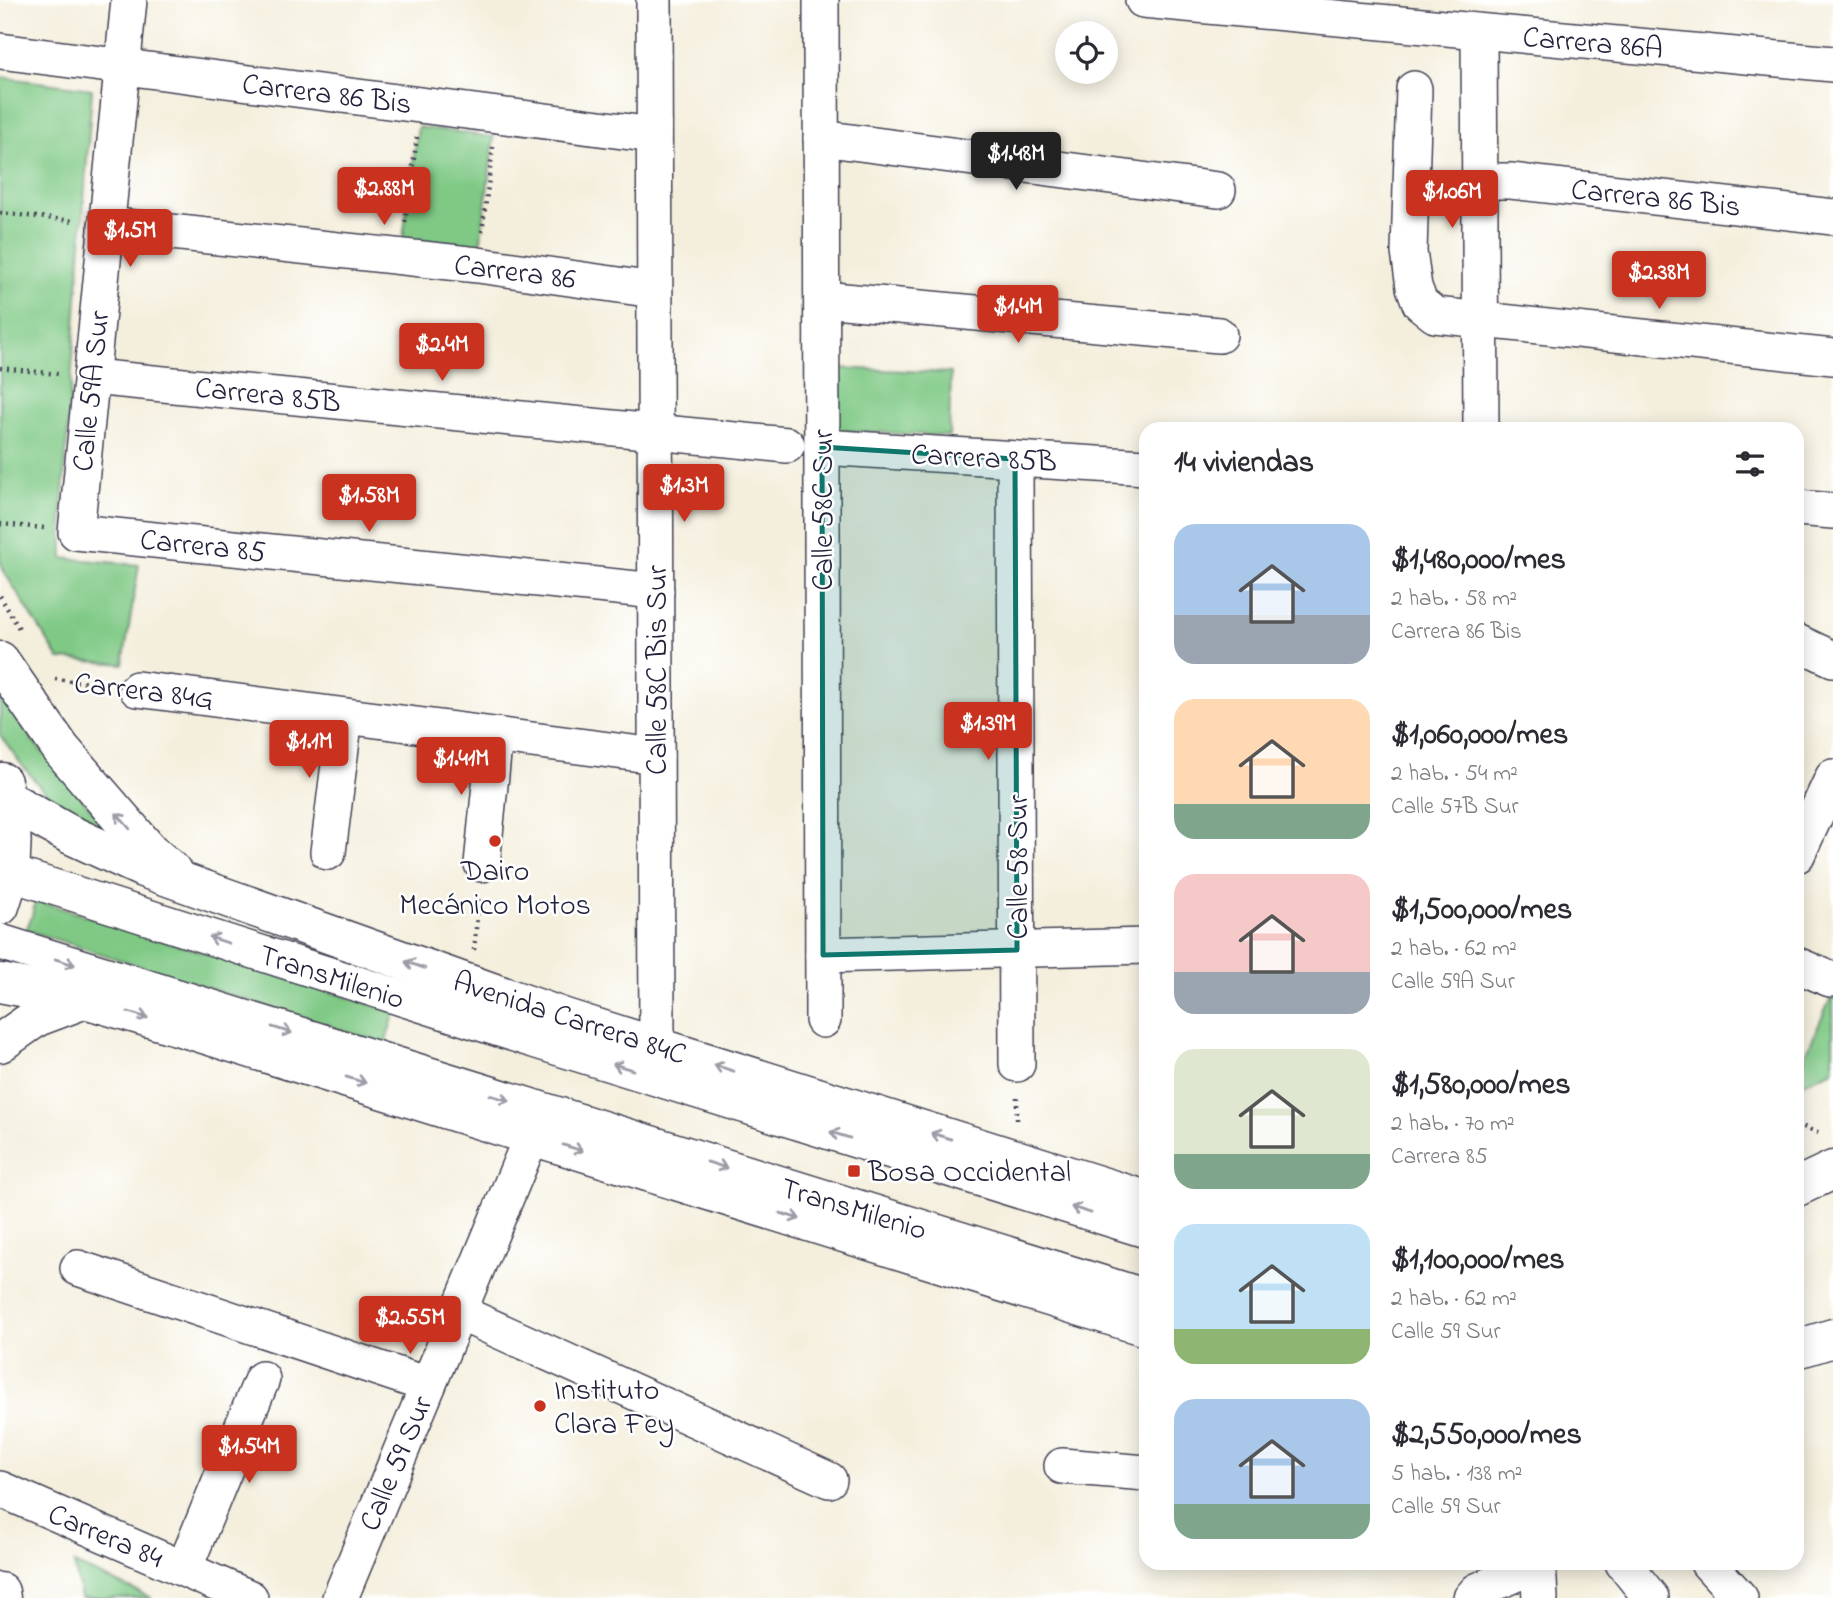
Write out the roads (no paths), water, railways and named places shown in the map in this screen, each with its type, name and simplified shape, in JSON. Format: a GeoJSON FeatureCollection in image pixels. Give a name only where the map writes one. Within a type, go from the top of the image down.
{"type":"FeatureCollection","features":[{"type":"Feature","properties":{"kind":"main road"},"geometry":{"type":"LineString","coordinates":[[10,646],[61,749],[150,852],[190,886]]}},
{"type":"Feature","properties":{"kind":"main road"},"geometry":{"type":"LineString","coordinates":[[3,883],[12,825],[4,788]]}},
{"type":"Feature","properties":{"kind":"main road","name":"Avenida Carrera 84C"},"geometry":{"type":"LineString","coordinates":[[4,788],[110,854],[190,886],[565,1018],[1139,1198]]}},
{"type":"Feature","properties":{"kind":"main road"},"geometry":{"type":"LineString","coordinates":[[0,983],[85,999],[1139,1325]]}},
{"type":"Feature","properties":{"kind":"main road"},"geometry":{"type":"LineString","coordinates":[[0,1043],[37,1017],[85,999]]}},
{"type":"Feature","properties":{"kind":"main road"},"geometry":{"type":"LineString","coordinates":[[1804,1180],[1829,1153]]}},
{"type":"Feature","properties":{"kind":"main road"},"geometry":{"type":"LineString","coordinates":[[1804,1347],[1833,1338]]}},
{"type":"Feature","properties":{"kind":"main road"},"geometry":{"type":"LineString","coordinates":[[0,1592],[1,1598]]}},
{"type":"Feature","properties":{"kind":"street","name":"Calle 59A Sur"},"geometry":{"type":"LineString","coordinates":[[76,532],[129,0]]}},
{"type":"Feature","properties":{"kind":"street","name":"Calle 58C Bis Sur"},"geometry":{"type":"LineString","coordinates":[[654,0],[657,1047]]}},
{"type":"Feature","properties":{"kind":"street","name":"Calle 58C Sur"},"geometry":{"type":"LineString","coordinates":[[821,0],[823,1020]]}},
{"type":"Feature","properties":{"kind":"street","name":"Carrera 86A"},"geometry":{"type":"LineString","coordinates":[[1163,1],[1436,14],[1479,32],[1833,64]]}},
{"type":"Feature","properties":{"kind":"street"},"geometry":{"type":"LineString","coordinates":[[1479,32],[1481,422]]}},
{"type":"Feature","properties":{"kind":"street","name":"Carrera 86 Bis"},"geometry":{"type":"LineString","coordinates":[[0,51],[654,135]]}},
{"type":"Feature","properties":{"kind":"street"},"geometry":{"type":"LineString","coordinates":[[1414,89],[1409,252],[1414,287],[1420,303],[1435,315],[1833,357]]}},
{"type":"Feature","properties":{"kind":"street"},"geometry":{"type":"LineString","coordinates":[[821,138],[1218,190]]}},
{"type":"Feature","properties":{"kind":"street","name":"Carrera 86 Bis"},"geometry":{"type":"LineString","coordinates":[[1479,181],[1511,181],[1833,217]]}},
{"type":"Feature","properties":{"kind":"street","name":"Carrera 86"},"geometry":{"type":"LineString","coordinates":[[106,225],[478,265],[654,290]]}},
{"type":"Feature","properties":{"kind":"street"},"geometry":{"type":"LineString","coordinates":[[822,299],[1219,335]]}},
{"type":"Feature","properties":{"kind":"street","name":"Carrera 85B"},"geometry":{"type":"LineString","coordinates":[[92,377],[786,445]]}},
{"type":"Feature","properties":{"kind":"street","name":"Carrera 85B"},"geometry":{"type":"LineString","coordinates":[[822,447],[1139,467]]}},
{"type":"Feature","properties":{"kind":"street","name":"Calle 58 Sur"},"geometry":{"type":"LineString","coordinates":[[1015,459],[1017,1064]]}},
{"type":"Feature","properties":{"kind":"street"},"geometry":{"type":"LineString","coordinates":[[1804,509],[1833,511]]}},
{"type":"Feature","properties":{"kind":"street","name":"Carrera 85"},"geometry":{"type":"LineString","coordinates":[[76,532],[656,591]]}},
{"type":"Feature","properties":{"kind":"street"},"geometry":{"type":"LineString","coordinates":[[1804,645],[1833,659]]}},
{"type":"Feature","properties":{"kind":"street","name":"Carrera 84G"},"geometry":{"type":"LineString","coordinates":[[137,689],[656,756]]}},
{"type":"Feature","properties":{"kind":"street"},"geometry":{"type":"LineString","coordinates":[[328,852],[345,716]]}},
{"type":"Feature","properties":{"kind":"street"},"geometry":{"type":"LineString","coordinates":[[482,864],[495,735]]}},
{"type":"Feature","properties":{"kind":"street"},"geometry":{"type":"LineString","coordinates":[[1807,808],[1833,777]]}},
{"type":"Feature","properties":{"kind":"street","name":"TransMilenio"},"geometry":{"type":"LineString","coordinates":[[3,883],[502,1030],[1139,1228]]}},
{"type":"Feature","properties":{"kind":"street","name":"TransMilenio"},"geometry":{"type":"LineString","coordinates":[[0,942],[1139,1295]]}},
{"type":"Feature","properties":{"kind":"street"},"geometry":{"type":"LineString","coordinates":[[823,955],[1139,946]]}},
{"type":"Feature","properties":{"kind":"street"},"geometry":{"type":"LineString","coordinates":[[1804,967],[1829,979]]}},
{"type":"Feature","properties":{"kind":"street","name":"Calle 59 Sur"},"geometry":{"type":"LineString","coordinates":[[340,1598],[532,1135]]}},
{"type":"Feature","properties":{"kind":"street"},"geometry":{"type":"LineString","coordinates":[[78,1268],[428,1385]]}},
{"type":"Feature","properties":{"kind":"street"},"geometry":{"type":"LineString","coordinates":[[458,1311],[829,1480]]}},
{"type":"Feature","properties":{"kind":"street"},"geometry":{"type":"LineString","coordinates":[[184,1569],[262,1379]]}},
{"type":"Feature","properties":{"kind":"street"},"geometry":{"type":"LineString","coordinates":[[1062,1466],[1139,1473]]}},
{"type":"Feature","properties":{"kind":"street","name":"Carrera 84"},"geometry":{"type":"LineString","coordinates":[[0,1489],[250,1598]]}},
{"type":"Feature","properties":{"kind":"street"},"geometry":{"type":"LineString","coordinates":[[1471,1598],[1477,1591],[1524,1570]]}},
{"type":"Feature","properties":{"kind":"street"},"geometry":{"type":"LineString","coordinates":[[1539,1570],[1540,1598]]}},
{"type":"Feature","properties":{"kind":"street"},"geometry":{"type":"LineString","coordinates":[[1629,1570],[1651,1598]]}},
{"type":"Feature","properties":{"kind":"street"},"geometry":{"type":"LineString","coordinates":[[1714,1570],[1734,1596]]}},
{"type":"Feature","properties":{"kind":"place","name":"Dairo Mecánico Motos"},"geometry":{"type":"Point","coordinates":[495,841]}},
{"type":"Feature","properties":{"kind":"place","name":"Bosa Occidental"},"geometry":{"type":"Point","coordinates":[854,1171]}},
{"type":"Feature","properties":{"kind":"place","name":"Instituto Clara Fey"},"geometry":{"type":"Point","coordinates":[540,1406]}}]}
